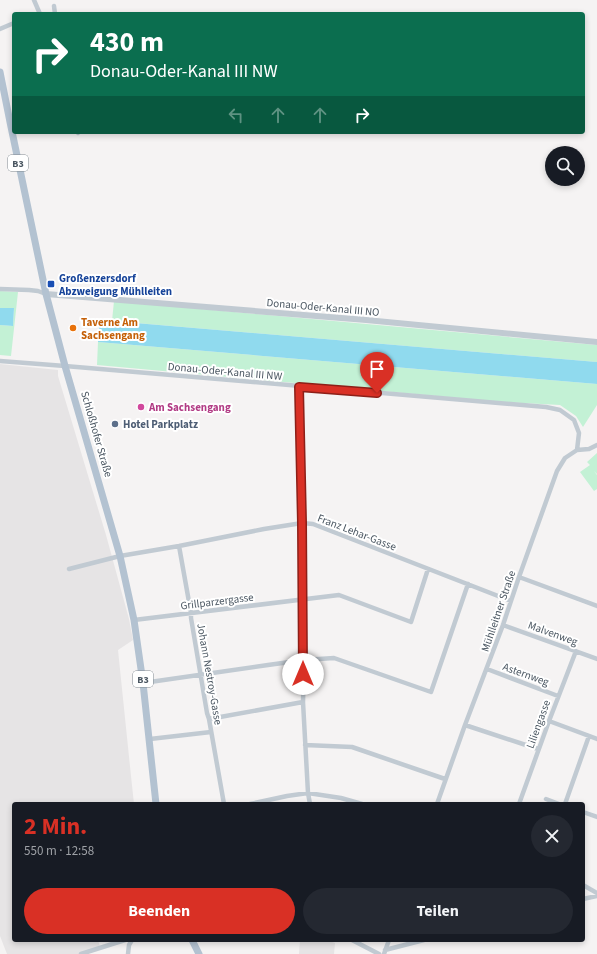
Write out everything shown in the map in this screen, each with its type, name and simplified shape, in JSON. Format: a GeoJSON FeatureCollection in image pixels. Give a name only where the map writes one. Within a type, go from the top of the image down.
{"type":"FeatureCollection","features":[{"type":"Feature","properties":{"kind":"main road","name":"Schloßhofer Straße"},"geometry":{"type":"LineString","coordinates":[[0,72],[12,132]]}},
{"type":"Feature","properties":{"kind":"main road","name":"Schloßhofer Straße"},"geometry":{"type":"LineString","coordinates":[[12,134],[46,294],[65,366],[120,556],[134,620],[150,739],[156,802]]}},
{"type":"Feature","properties":{"kind":"main road"},"geometry":{"type":"LineString","coordinates":[[193,942],[199,954]]}},
{"type":"Feature","properties":{"kind":"street"},"geometry":{"type":"LineString","coordinates":[[34,0],[39,12]]}},
{"type":"Feature","properties":{"kind":"street"},"geometry":{"type":"LineString","coordinates":[[54,6],[55,12]]}},
{"type":"Feature","properties":{"kind":"street"},"geometry":{"type":"LineString","coordinates":[[0,29],[12,24]]}},
{"type":"Feature","properties":{"kind":"street"},"geometry":{"type":"LineString","coordinates":[[0,288],[38,291],[46,294]]}},
{"type":"Feature","properties":{"kind":"street","name":"Donau-Oder-Kanal III NO"},"geometry":{"type":"LineString","coordinates":[[46,294],[366,320],[597,342]]}},
{"type":"Feature","properties":{"kind":"street","name":"Donau-Oder-Kanal III NW"},"geometry":{"type":"LineString","coordinates":[[0,361],[546,407],[560,410],[574,420],[579,433],[577,450]]}},
{"type":"Feature","properties":{"kind":"street"},"geometry":{"type":"LineString","coordinates":[[299,387],[304,660],[303,702],[310,802]]}},
{"type":"Feature","properties":{"kind":"street","name":"Mühlleitner Straße"},"geometry":{"type":"LineString","coordinates":[[438,802],[558,471],[565,458],[577,450],[589,450],[597,445]]}},
{"type":"Feature","properties":{"kind":"street","name":"Franz Lehar-Gasse"},"geometry":{"type":"LineString","coordinates":[[69,569],[120,556],[302,523],[313,524],[511,601]]}},
{"type":"Feature","properties":{"kind":"street","name":"Johann Nestroy-Gasse"},"geometry":{"type":"LineString","coordinates":[[180,546],[200,675],[224,802]]}},
{"type":"Feature","properties":{"kind":"street","name":"Grillparzergasse"},"geometry":{"type":"LineString","coordinates":[[134,620],[339,595],[410,622],[428,569]]}},
{"type":"Feature","properties":{"kind":"street"},"geometry":{"type":"LineString","coordinates":[[519,577],[597,606]]}},
{"type":"Feature","properties":{"kind":"street"},"geometry":{"type":"LineString","coordinates":[[143,683],[304,660],[334,658],[431,692],[468,584]]}},
{"type":"Feature","properties":{"kind":"street","name":"Malvenweg"},"geometry":{"type":"LineString","coordinates":[[503,625],[597,659]]}},
{"type":"Feature","properties":{"kind":"street","name":"Liliengasse"},"geometry":{"type":"LineString","coordinates":[[520,802],[538,749],[576,651]]}},
{"type":"Feature","properties":{"kind":"street","name":"Asternweg"},"geometry":{"type":"LineString","coordinates":[[486,669],[558,696]]}},
{"type":"Feature","properties":{"kind":"street"},"geometry":{"type":"LineString","coordinates":[[209,719],[303,702]]}},
{"type":"Feature","properties":{"kind":"street"},"geometry":{"type":"LineString","coordinates":[[549,721],[597,739]]}},
{"type":"Feature","properties":{"kind":"street"},"geometry":{"type":"LineString","coordinates":[[465,725],[538,749]]}},
{"type":"Feature","properties":{"kind":"street"},"geometry":{"type":"LineString","coordinates":[[150,739],[211,732]]}},
{"type":"Feature","properties":{"kind":"street"},"geometry":{"type":"LineString","coordinates":[[566,802],[589,736]]}},
{"type":"Feature","properties":{"kind":"street"},"geometry":{"type":"LineString","coordinates":[[305,745],[352,747],[445,780]]}},
{"type":"Feature","properties":{"kind":"street"},"geometry":{"type":"LineString","coordinates":[[259,802],[308,793],[341,798],[355,802]]}},
{"type":"Feature","properties":{"kind":"street"},"geometry":{"type":"LineString","coordinates":[[546,799],[554,802]]}},
{"type":"Feature","properties":{"kind":"street"},"geometry":{"type":"LineString","coordinates":[[585,813],[597,817]]}},
{"type":"Feature","properties":{"kind":"street"},"geometry":{"type":"LineString","coordinates":[[585,886],[597,894]]}},
{"type":"Feature","properties":{"kind":"street"},"geometry":{"type":"LineString","coordinates":[[585,898],[597,894]]}},
{"type":"Feature","properties":{"kind":"street"},"geometry":{"type":"LineString","coordinates":[[81,954],[119,942]]}},
{"type":"Feature","properties":{"kind":"street"},"geometry":{"type":"LineString","coordinates":[[128,954],[131,942]]}},
{"type":"Feature","properties":{"kind":"street"},"geometry":{"type":"LineString","coordinates":[[356,942],[378,954]]}},
{"type":"Feature","properties":{"kind":"street"},"geometry":{"type":"LineString","coordinates":[[384,952],[388,942]]}},
{"type":"Feature","properties":{"kind":"street"},"geometry":{"type":"LineString","coordinates":[[384,952],[417,942]]}},
{"type":"Feature","properties":{"kind":"shaded area"},"geometry":{"type":"Polygon","coordinates":[[[0,364],[58,370],[58,376],[106,535],[129,619],[133,640],[118,650],[134,802],[12,802],[12,942],[99,942],[100,947],[81,954],[7,954],[0,936],[0,364]]]}},
{"type":"Feature","properties":{"kind":"shaded area"},"geometry":{"type":"Polygon","coordinates":[[[300,942],[335,943],[334,954],[299,954],[300,942]]]}},
{"type":"Feature","properties":{"kind":"green space"},"geometry":{"type":"Polygon","coordinates":[[[0,291],[18,292],[11,356],[0,355],[0,325],[13,326],[14,308],[0,308],[0,291]]]}},
{"type":"Feature","properties":{"kind":"green space"},"geometry":{"type":"Polygon","coordinates":[[[114,301],[597,345],[597,362],[112,321],[114,301]]]}},
{"type":"Feature","properties":{"kind":"green space"},"geometry":{"type":"Polygon","coordinates":[[[98,342],[597,384],[597,405],[583,427],[576,416],[560,405],[502,402],[97,365],[98,342]]]}},
{"type":"Feature","properties":{"kind":"green space"},"geometry":{"type":"Polygon","coordinates":[[[597,453],[597,474],[594,471],[597,475],[597,489],[594,491],[580,472],[590,465],[587,462],[597,453]]]}},
{"type":"Feature","properties":{"kind":"water"},"geometry":{"type":"Polygon","coordinates":[[[0,308],[14,308],[13,326],[0,325],[0,308]]]}},
{"type":"Feature","properties":{"kind":"water"},"geometry":{"type":"Polygon","coordinates":[[[100,320],[597,362],[597,384],[98,342],[100,320]]]}},
{"type":"Feature","properties":{"kind":"place","name":"Großenzersdorf Abzweigung Mühlleiten"},"geometry":{"type":"Point","coordinates":[51,284]}},
{"type":"Feature","properties":{"kind":"place","name":"Taverne Am Sachsengang"},"geometry":{"type":"Point","coordinates":[73,328]}},
{"type":"Feature","properties":{"kind":"place","name":"Am Sachsengang"},"geometry":{"type":"Point","coordinates":[141,407]}},
{"type":"Feature","properties":{"kind":"place","name":"Hotel Parkplatz"},"geometry":{"type":"Point","coordinates":[115,424]}},
{"type":"Feature","properties":{"kind":"route"},"geometry":{"type":"LineString","coordinates":[[303,674],[299,387],[377,393]]}}]}
